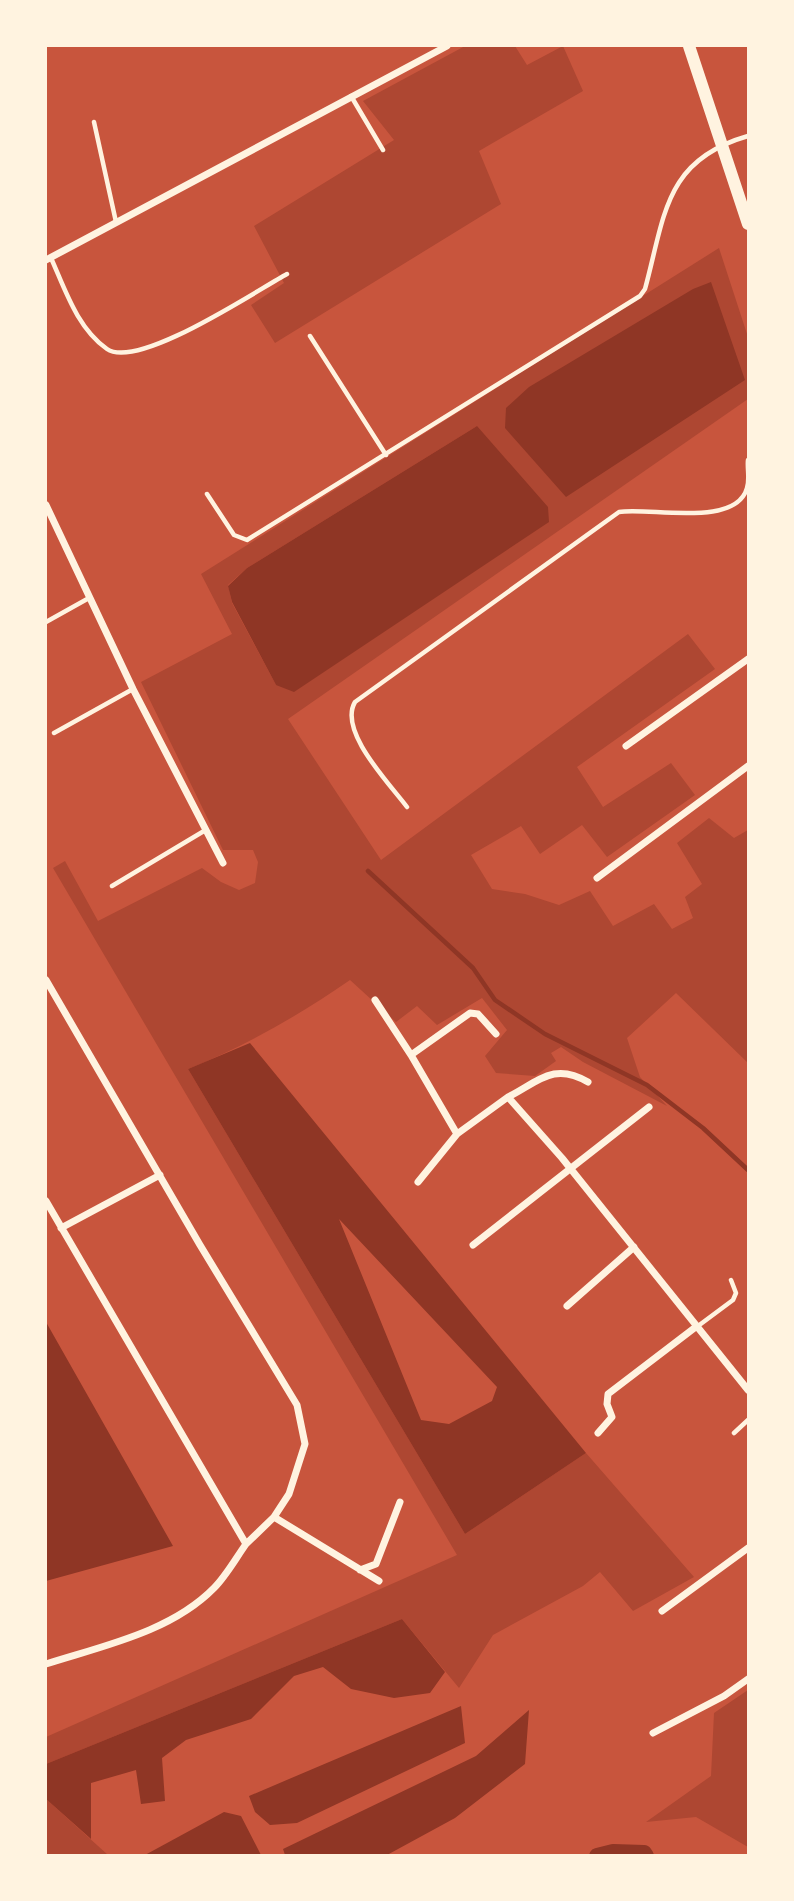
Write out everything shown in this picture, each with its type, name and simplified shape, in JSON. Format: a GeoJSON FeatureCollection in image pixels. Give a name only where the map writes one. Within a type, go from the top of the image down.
{"type":"FeatureCollection","features":[{"type":"Feature","properties":{"kind":"street"},"geometry":{"type":"LineString","coordinates":[[48,258],[447,46]]}},
{"type":"Feature","properties":{"kind":"street"},"geometry":{"type":"LineString","coordinates":[[690,46],[748,224]]}},
{"type":"Feature","properties":{"kind":"street"},"geometry":{"type":"LineString","coordinates":[[46,505],[133,689],[204,831],[223,863]]}},
{"type":"Feature","properties":{"kind":"street"},"geometry":{"type":"LineString","coordinates":[[626,746],[748,659]]}},
{"type":"Feature","properties":{"kind":"street"},"geometry":{"type":"LineString","coordinates":[[597,878],[748,766]]}},
{"type":"Feature","properties":{"kind":"street"},"geometry":{"type":"LineString","coordinates":[[46,980],[297,1405],[305,1444],[289,1494],[274,1517],[246,1544],[214,1588],[173,1619],[116,1642],[46,1664]]}},
{"type":"Feature","properties":{"kind":"street"},"geometry":{"type":"LineString","coordinates":[[375,1000],[457,1134]]}},
{"type":"Feature","properties":{"kind":"street"},"geometry":{"type":"LineString","coordinates":[[411,1055],[470,1013],[478,1014],[496,1034]]}},
{"type":"Feature","properties":{"kind":"street"},"geometry":{"type":"LineString","coordinates":[[418,1182],[457,1134],[508,1097],[556,1072],[570,1073],[588,1082]]}},
{"type":"Feature","properties":{"kind":"street"},"geometry":{"type":"LineString","coordinates":[[508,1097],[634,1247],[748,1390]]}},
{"type":"Feature","properties":{"kind":"street"},"geometry":{"type":"LineString","coordinates":[[473,1245],[649,1107]]}},
{"type":"Feature","properties":{"kind":"street"},"geometry":{"type":"LineString","coordinates":[[61,1228],[160,1175]]}},
{"type":"Feature","properties":{"kind":"street"},"geometry":{"type":"LineString","coordinates":[[46,1201],[246,1544]]}},
{"type":"Feature","properties":{"kind":"street"},"geometry":{"type":"LineString","coordinates":[[567,1306],[634,1247]]}},
{"type":"Feature","properties":{"kind":"street"},"geometry":{"type":"LineString","coordinates":[[598,1433],[612,1417],[607,1404],[608,1394],[697,1326]]}},
{"type":"Feature","properties":{"kind":"street"},"geometry":{"type":"LineString","coordinates":[[360,1570],[376,1564],[400,1502]]}},
{"type":"Feature","properties":{"kind":"street"},"geometry":{"type":"LineString","coordinates":[[274,1517],[379,1581]]}},
{"type":"Feature","properties":{"kind":"street"},"geometry":{"type":"LineString","coordinates":[[662,1611],[748,1548]]}},
{"type":"Feature","properties":{"kind":"street"},"geometry":{"type":"LineString","coordinates":[[653,1733],[724,1696],[748,1679]]}},
{"type":"Feature","properties":{"kind":"lane"},"geometry":{"type":"LineString","coordinates":[[351,96],[383,150]]}},
{"type":"Feature","properties":{"kind":"lane"},"geometry":{"type":"LineString","coordinates":[[94,122],[116,222]]}},
{"type":"Feature","properties":{"kind":"lane"},"geometry":{"type":"LineString","coordinates":[[207,494],[234,536],[247,540],[640,296],[645,289],[657,232],[672,191],[699,158],[722,143],[748,135]]}},
{"type":"Feature","properties":{"kind":"lane"},"geometry":{"type":"LineString","coordinates":[[48,258],[84,325],[108,350],[119,354],[160,345],[286,274]]}},
{"type":"Feature","properties":{"kind":"lane"},"geometry":{"type":"LineString","coordinates":[[310,336],[386,456]]}},
{"type":"Feature","properties":{"kind":"lane"},"geometry":{"type":"LineString","coordinates":[[407,807],[356,737],[349,721],[355,702],[619,512],[635,510],[687,513],[727,508],[744,495],[748,487],[748,460]]}},
{"type":"Feature","properties":{"kind":"lane"},"geometry":{"type":"LineString","coordinates":[[46,622],[89,598]]}},
{"type":"Feature","properties":{"kind":"lane"},"geometry":{"type":"LineString","coordinates":[[54,733],[133,689]]}},
{"type":"Feature","properties":{"kind":"lane"},"geometry":{"type":"LineString","coordinates":[[112,886],[204,831]]}},
{"type":"Feature","properties":{"kind":"lane"},"geometry":{"type":"LineString","coordinates":[[697,1326],[733,1300],[736,1293],[731,1280]]}},
{"type":"Feature","properties":{"kind":"lane"},"geometry":{"type":"LineString","coordinates":[[734,1433],[748,1420]]}},
{"type":"Feature","properties":{"kind":"shaded area"},"geometry":{"type":"Polygon","coordinates":[[[465,46],[515,46],[527,65],[563,46],[583,91],[479,151],[501,204],[275,343],[251,305],[284,283],[254,226],[394,140],[363,101],[465,46]]]}},
{"type":"Feature","properties":{"kind":"shaded area"},"geometry":{"type":"Polygon","coordinates":[[[719,248],[748,337],[748,399],[288,719],[381,860],[688,634],[715,669],[577,767],[603,807],[671,763],[695,795],[607,857],[582,825],[540,854],[521,826],[471,855],[492,889],[525,894],[559,905],[590,891],[613,926],[654,904],[672,929],[693,918],[685,897],[702,884],[677,843],[709,818],[734,838],[748,830],[748,1063],[676,993],[627,1038],[640,1077],[667,1106],[583,1062],[561,1047],[551,1053],[556,1061],[535,1076],[496,1073],[485,1056],[507,1030],[482,998],[437,1025],[417,1006],[396,1022],[350,980],[272,1029],[188,1069],[465,1534],[586,1453],[694,1577],[633,1611],[600,1572],[583,1586],[493,1635],[459,1688],[402,1619],[46,1764],[46,1737],[457,1555],[53,868],[65,861],[98,921],[202,868],[221,882],[239,890],[255,883],[258,862],[253,850],[223,850],[141,682],[232,634],[201,574],[719,248]],[[477,426],[247,568],[228,585],[232,603],[276,685],[477,426]]]}},
{"type":"Feature","properties":{"kind":"shaded area"},"geometry":{"type":"Polygon","coordinates":[[[711,282],[745,380],[566,497],[505,428],[506,408],[529,387],[693,289],[711,282]]]}},
{"type":"Feature","properties":{"kind":"shaded area"},"geometry":{"type":"Polygon","coordinates":[[[477,426],[548,507],[549,522],[294,692],[276,685],[232,602],[228,586],[247,568],[477,426]]]}},
{"type":"Feature","properties":{"kind":"shaded area"},"geometry":{"type":"Polygon","coordinates":[[[250,1043],[586,1453],[465,1534],[188,1069],[250,1043]],[[339,1219],[421,1420],[449,1424],[492,1401],[497,1387],[339,1219]]]}},
{"type":"Feature","properties":{"kind":"shaded area"},"geometry":{"type":"Polygon","coordinates":[[[46,1322],[173,1546],[46,1581],[46,1322]]]}},
{"type":"Feature","properties":{"kind":"shaded area"},"geometry":{"type":"Polygon","coordinates":[[[402,1619],[445,1672],[430,1693],[394,1698],[351,1689],[323,1667],[294,1676],[251,1719],[186,1740],[162,1758],[165,1801],[141,1804],[136,1770],[91,1783],[91,1839],[46,1799],[46,1764],[402,1619]]]}},
{"type":"Feature","properties":{"kind":"shaded area"},"geometry":{"type":"Polygon","coordinates":[[[748,1690],[748,1847],[696,1817],[646,1822],[711,1776],[714,1713],[748,1690]]]}},
{"type":"Feature","properties":{"kind":"shaded area"},"geometry":{"type":"Polygon","coordinates":[[[461,1706],[465,1743],[297,1823],[270,1825],[255,1812],[249,1796],[461,1706]]]}},
{"type":"Feature","properties":{"kind":"shaded area"},"geometry":{"type":"Polygon","coordinates":[[[529,1710],[525,1764],[455,1818],[387,1855],[285,1855],[283,1849],[476,1756],[529,1710]]]}},
{"type":"Feature","properties":{"kind":"shaded area"},"geometry":{"type":"Polygon","coordinates":[[[46,1799],[108,1855],[46,1855],[46,1799]]]}},
{"type":"Feature","properties":{"kind":"shaded area"},"geometry":{"type":"Polygon","coordinates":[[[224,1812],[241,1816],[261,1855],[145,1855],[224,1812]]]}},
{"type":"Feature","properties":{"kind":"waterway"},"geometry":{"type":"LineString","coordinates":[[368,871],[473,968],[495,1000],[545,1034],[647,1085],[703,1128],[748,1170]]}},
{"type":"Feature","properties":{"kind":"waterway"},"geometry":{"type":"LineString","coordinates":[[597,1856],[613,1852],[644,1853],[646,1856]]}}]}
